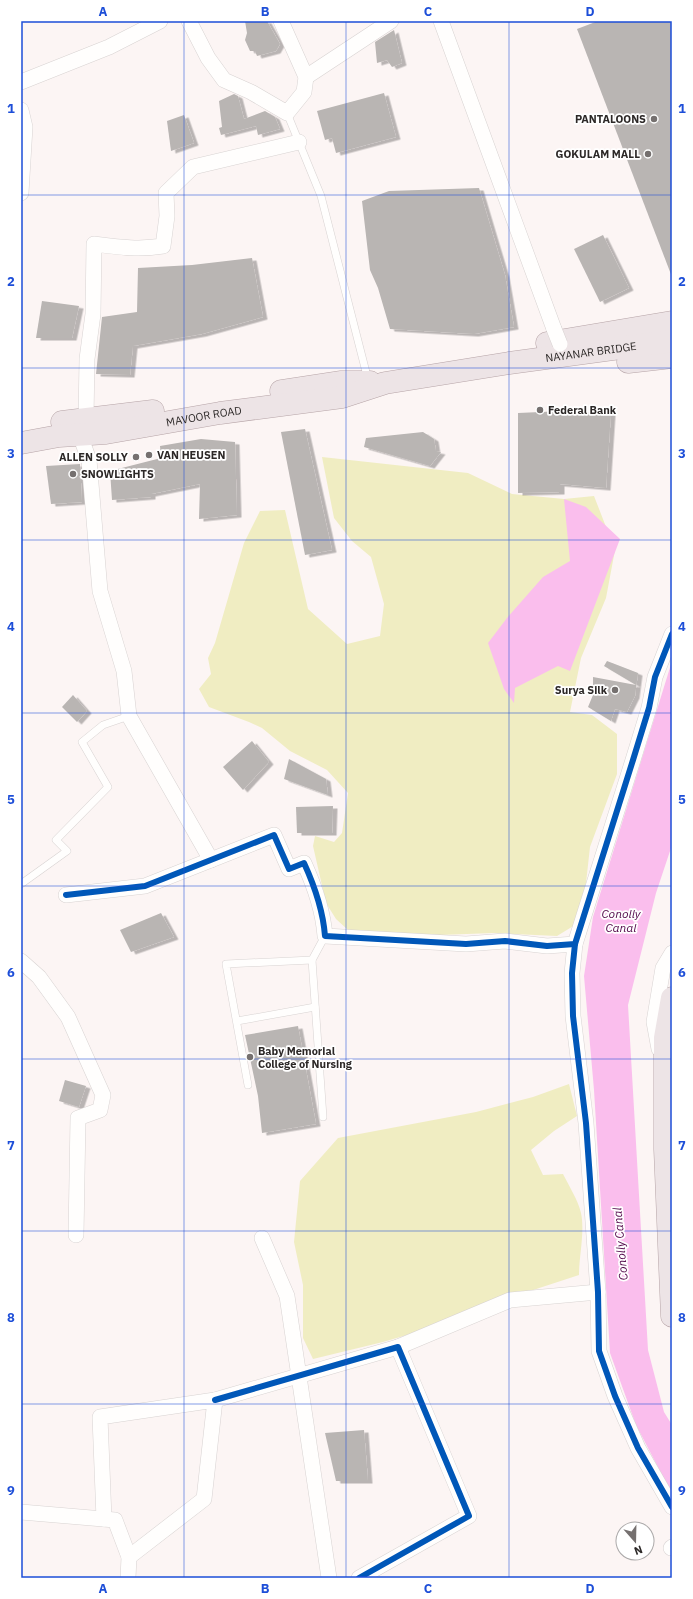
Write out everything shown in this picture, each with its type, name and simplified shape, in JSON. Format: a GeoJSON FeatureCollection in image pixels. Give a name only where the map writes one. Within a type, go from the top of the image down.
{"type":"FeatureCollection","features":[{"type":"Feature","properties":{"kind":"main road"},"geometry":{"type":"LineString","coordinates":[[341,389],[366,372],[672,322]]}},
{"type":"Feature","properties":{"kind":"main road","name":"NAYANAR BRIDGE"},"geometry":{"type":"LineString","coordinates":[[509,363],[672,341]]}},
{"type":"Feature","properties":{"kind":"main road"},"geometry":{"type":"LineString","coordinates":[[341,389],[400,394],[569,368],[672,357]]}},
{"type":"Feature","properties":{"kind":"main road","name":"MAVOOR ROAD"},"geometry":{"type":"LineString","coordinates":[[21,443],[152,411],[217,399],[341,389],[509,363]]}},
{"type":"Feature","properties":{"kind":"main road","name":"MAVOOR ROAD"},"geometry":{"type":"LineString","coordinates":[[21,428],[83,427]]}},
{"type":"Feature","properties":{"kind":"main road"},"geometry":{"type":"LineString","coordinates":[[672,998],[665,1038],[664,1149],[672,1316]]}},
{"type":"Feature","properties":{"kind":"street"},"geometry":{"type":"LineString","coordinates":[[21,82],[109,47],[160,21]]}},
{"type":"Feature","properties":{"kind":"street"},"geometry":{"type":"LineString","coordinates":[[189,21],[208,58],[224,80],[251,92],[287,113],[304,92],[306,77],[281,21]]}},
{"type":"Feature","properties":{"kind":"street"},"geometry":{"type":"LineString","coordinates":[[306,77],[391,21]]}},
{"type":"Feature","properties":{"kind":"street"},"geometry":{"type":"LineString","coordinates":[[441,21],[561,347]]}},
{"type":"Feature","properties":{"kind":"street"},"geometry":{"type":"LineString","coordinates":[[21,110],[25,127],[21,193]]}},
{"type":"Feature","properties":{"kind":"street"},"geometry":{"type":"LineString","coordinates":[[211,860],[129,716],[124,671],[100,591],[89,460],[83,427],[87,359],[93,314],[94,244],[125,248],[148,248],[163,246],[167,216],[166,193],[193,167],[299,142]]}},
{"type":"Feature","properties":{"kind":"street"},"geometry":{"type":"LineString","coordinates":[[672,634],[655,677],[633,760],[575,944],[572,973],[573,1016],[586,1123],[598,1292],[599,1351],[612,1388],[638,1448],[672,1507]]}},
{"type":"Feature","properties":{"kind":"street"},"geometry":{"type":"LineString","coordinates":[[66,895],[145,886],[274,835],[289,869],[304,863],[314,884],[323,915],[325,936],[466,944],[505,941],[548,946],[575,944]]}},
{"type":"Feature","properties":{"kind":"street"},"geometry":{"type":"LineString","coordinates":[[665,1087],[654,1022],[663,968],[672,953]]}},
{"type":"Feature","properties":{"kind":"street"},"geometry":{"type":"LineString","coordinates":[[21,961],[39,977],[68,1017],[103,1095],[100,1110],[78,1118],[76,1235]]}},
{"type":"Feature","properties":{"kind":"street"},"geometry":{"type":"LineString","coordinates":[[262,1238],[287,1296],[300,1375],[329,1578]]}},
{"type":"Feature","properties":{"kind":"street"},"geometry":{"type":"LineString","coordinates":[[104,1519],[100,1418],[215,1400],[398,1347],[510,1300],[598,1292]]}},
{"type":"Feature","properties":{"kind":"street"},"geometry":{"type":"LineString","coordinates":[[359,1578],[469,1516],[398,1347]]}},
{"type":"Feature","properties":{"kind":"street"},"geometry":{"type":"LineString","coordinates":[[128,1557],[204,1500],[215,1400]]}},
{"type":"Feature","properties":{"kind":"street"},"geometry":{"type":"LineString","coordinates":[[21,1512],[115,1520],[128,1557],[128,1578]]}},
{"type":"Feature","properties":{"kind":"lane"},"geometry":{"type":"LineString","coordinates":[[287,113],[321,196],[366,372]]}},
{"type":"Feature","properties":{"kind":"lane"},"geometry":{"type":"LineString","coordinates":[[21,884],[66,851],[56,840],[108,787],[82,742],[103,726],[129,716]]}},
{"type":"Feature","properties":{"kind":"lane"},"geometry":{"type":"LineString","coordinates":[[323,1117],[312,960],[325,936]]}},
{"type":"Feature","properties":{"kind":"lane"},"geometry":{"type":"LineString","coordinates":[[248,1085],[226,964],[312,960]]}},
{"type":"Feature","properties":{"kind":"lane"},"geometry":{"type":"LineString","coordinates":[[237,1021],[315,1007]]}},
{"type":"Feature","properties":{"kind":"shaded area"},"geometry":{"type":"Polygon","coordinates":[[[322,457],[468,473],[512,494],[564,499],[594,496],[615,550],[606,598],[581,658],[570,712],[592,715],[617,734],[617,774],[590,847],[586,883],[575,925],[557,936],[494,933],[412,936],[348,930],[336,919],[326,903],[313,846],[315,836],[334,842],[342,833],[348,793],[327,770],[290,751],[262,728],[209,707],[199,689],[211,674],[208,658],[215,643],[244,543],[260,511],[285,510],[308,609],[347,644],[380,636],[384,604],[371,557],[352,541],[334,518],[322,457]]]}},
{"type":"Feature","properties":{"kind":"shaded area"},"geometry":{"type":"Polygon","coordinates":[[[569,1084],[577,1116],[554,1131],[531,1150],[543,1175],[563,1174],[578,1203],[582,1220],[579,1275],[506,1299],[434,1327],[383,1342],[313,1359],[303,1338],[303,1285],[294,1242],[300,1181],[338,1138],[476,1112],[533,1097],[569,1084]]]}},
{"type":"Feature","properties":{"kind":"water"},"geometry":{"type":"Polygon","coordinates":[[[564,499],[586,507],[620,539],[570,671],[558,666],[515,688],[514,703],[504,689],[488,643],[507,618],[543,577],[570,561],[564,499]]]}},
{"type":"Feature","properties":{"kind":"water","name":"Conolly Canal"},"geometry":{"type":"Polygon","coordinates":[[[672,661],[672,845],[656,893],[628,1005],[648,1350],[664,1412],[672,1425],[672,1494],[636,1425],[610,1353],[594,1090],[584,976],[593,917],[672,661]]]}},
{"type":"Feature","properties":{"kind":"building"},"geometry":{"type":"Polygon","coordinates":[[[245,21],[267,21],[280,44],[276,51],[257,56],[255,51],[250,51],[245,40],[247,33],[245,21]]]}},
{"type":"Feature","properties":{"kind":"building","name":"GOKULAM MALL"},"geometry":{"type":"Polygon","coordinates":[[[598,21],[672,21],[672,277],[577,29],[598,21]]]}},
{"type":"Feature","properties":{"kind":"building"},"geometry":{"type":"Polygon","coordinates":[[[394,30],[402,63],[392,67],[387,60],[377,63],[375,42],[394,30]]]}},
{"type":"Feature","properties":{"kind":"building"},"geometry":{"type":"Polygon","coordinates":[[[384,93],[396,137],[336,153],[332,138],[325,140],[317,111],[384,93]]]}},
{"type":"Feature","properties":{"kind":"building"},"geometry":{"type":"Polygon","coordinates":[[[234,94],[238,96],[244,119],[265,111],[275,117],[280,129],[258,135],[256,126],[221,135],[219,128],[222,127],[219,101],[234,94]]]}},
{"type":"Feature","properties":{"kind":"building"},"geometry":{"type":"Polygon","coordinates":[[[184,115],[194,143],[171,151],[167,121],[184,115]]]}},
{"type":"Feature","properties":{"kind":"building"},"geometry":{"type":"Polygon","coordinates":[[[479,188],[505,275],[514,327],[474,334],[390,329],[378,288],[370,270],[362,201],[389,191],[479,188]]]}},
{"type":"Feature","properties":{"kind":"building"},"geometry":{"type":"Polygon","coordinates":[[[603,235],[629,288],[600,302],[574,249],[603,235]]]}},
{"type":"Feature","properties":{"kind":"building"},"geometry":{"type":"Polygon","coordinates":[[[252,258],[263,317],[202,334],[133,346],[130,375],[96,374],[102,317],[137,312],[138,268],[192,265],[252,258]]]}},
{"type":"Feature","properties":{"kind":"building"},"geometry":{"type":"Polygon","coordinates":[[[42,301],[79,306],[72,338],[36,338],[42,301]]]}},
{"type":"Feature","properties":{"kind":"building"},"geometry":{"type":"Polygon","coordinates":[[[563,411],[611,413],[606,488],[560,484],[560,492],[518,493],[518,413],[563,411]]]}},
{"type":"Feature","properties":{"kind":"building"},"geometry":{"type":"Polygon","coordinates":[[[305,429],[332,550],[305,555],[281,432],[305,429]]]}},
{"type":"Feature","properties":{"kind":"building"},"geometry":{"type":"Polygon","coordinates":[[[423,432],[434,439],[436,451],[441,452],[430,466],[364,447],[366,438],[423,432]]]}},
{"type":"Feature","properties":{"kind":"building"},"geometry":{"type":"Polygon","coordinates":[[[201,439],[235,442],[237,515],[199,519],[200,484],[151,494],[151,497],[112,500],[110,471],[161,458],[160,446],[201,439]]]}},
{"type":"Feature","properties":{"kind":"building"},"geometry":{"type":"Polygon","coordinates":[[[80,464],[82,502],[51,504],[46,466],[80,464]]]}},
{"type":"Feature","properties":{"kind":"building","name":"Surya Silk"},"geometry":{"type":"Polygon","coordinates":[[[607,661],[638,673],[635,696],[627,712],[615,709],[611,721],[588,707],[593,695],[593,677],[636,685],[604,666],[607,661]]]}},
{"type":"Feature","properties":{"kind":"building"},"geometry":{"type":"Polygon","coordinates":[[[73,695],[87,711],[77,722],[62,707],[73,695]]]}},
{"type":"Feature","properties":{"kind":"building"},"geometry":{"type":"Polygon","coordinates":[[[252,741],[269,762],[243,790],[223,767],[252,741]]]}},
{"type":"Feature","properties":{"kind":"building"},"geometry":{"type":"Polygon","coordinates":[[[289,759],[326,779],[328,795],[284,779],[289,759]]]}},
{"type":"Feature","properties":{"kind":"building"},"geometry":{"type":"Polygon","coordinates":[[[333,806],[332,833],[297,833],[296,807],[333,806]]]}},
{"type":"Feature","properties":{"kind":"building"},"geometry":{"type":"Polygon","coordinates":[[[161,913],[174,937],[131,952],[120,930],[161,913]]]}},
{"type":"Feature","properties":{"kind":"building"},"geometry":{"type":"Polygon","coordinates":[[[298,1026],[316,1124],[262,1133],[258,1096],[245,1035],[298,1026]]]}},
{"type":"Feature","properties":{"kind":"building"},"geometry":{"type":"Polygon","coordinates":[[[65,1080],[86,1086],[79,1107],[59,1101],[65,1080]]]}},
{"type":"Feature","properties":{"kind":"building"},"geometry":{"type":"Polygon","coordinates":[[[364,1430],[368,1481],[336,1481],[325,1433],[364,1430]]]}},
{"type":"Feature","properties":{"kind":"cycle path"},"geometry":{"type":"LineString","coordinates":[[66,895],[145,886],[274,835],[289,869],[304,863],[318,899],[325,936],[466,944],[505,941],[547,946],[575,944],[649,708],[655,677],[672,634]]}},
{"type":"Feature","properties":{"kind":"cycle path"},"geometry":{"type":"LineString","coordinates":[[575,944],[572,973],[573,1016],[586,1123],[598,1292],[599,1351],[615,1396],[638,1448],[672,1507]]}},
{"type":"Feature","properties":{"kind":"cycle path"},"geometry":{"type":"LineString","coordinates":[[215,1400],[398,1347],[469,1516],[359,1578]]}},
{"type":"Feature","properties":{"kind":"place","name":"PANTALOONS"},"geometry":{"type":"Point","coordinates":[654,119]}},
{"type":"Feature","properties":{"kind":"place","name":"GOKULAM MALL"},"geometry":{"type":"Point","coordinates":[648,154]}},
{"type":"Feature","properties":{"kind":"place","name":"Federal Bank"},"geometry":{"type":"Point","coordinates":[540,410]}},
{"type":"Feature","properties":{"kind":"place","name":"VAN HEUSEN"},"geometry":{"type":"Point","coordinates":[149,455]}},
{"type":"Feature","properties":{"kind":"place","name":"ALLEN SOLLY"},"geometry":{"type":"Point","coordinates":[136,457]}},
{"type":"Feature","properties":{"kind":"place","name":"SNOWLIGHTS"},"geometry":{"type":"Point","coordinates":[73,474]}},
{"type":"Feature","properties":{"kind":"place","name":"Surya Silk"},"geometry":{"type":"Point","coordinates":[615,690]}},
{"type":"Feature","properties":{"kind":"place","name":"Baby Memorial College of Nursing"},"geometry":{"type":"Point","coordinates":[250,1057]}}]}
